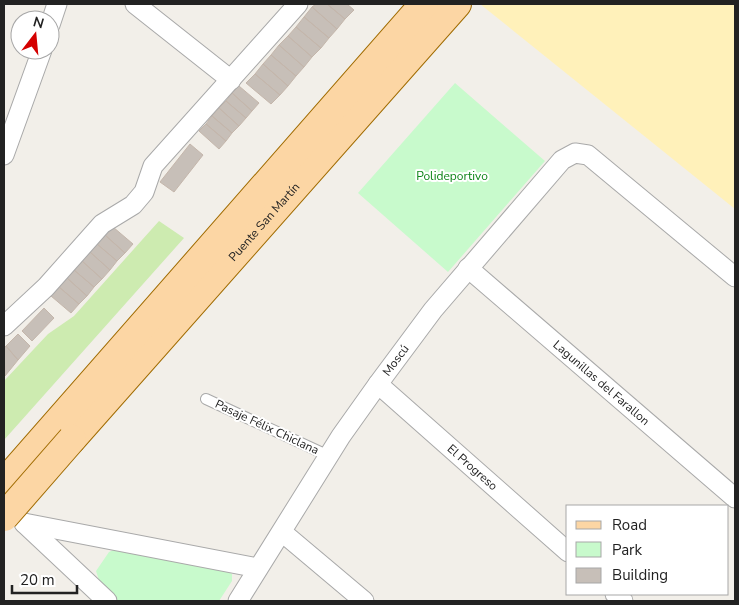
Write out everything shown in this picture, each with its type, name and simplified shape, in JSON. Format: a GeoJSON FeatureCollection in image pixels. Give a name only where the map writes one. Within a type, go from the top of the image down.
{"type":"FeatureCollection","features":[{"type":"Feature","properties":{"kind":"main road","name":"Puente San Martín"},"geometry":{"type":"LineString","coordinates":[[63,432],[442,9]]}},
{"type":"Feature","properties":{"kind":"main road"},"geometry":{"type":"LineString","coordinates":[[4,483],[63,432]]}},
{"type":"Feature","properties":{"kind":"main road"},"geometry":{"type":"LineString","coordinates":[[14,520],[63,432]]}},
{"type":"Feature","properties":{"kind":"street"},"geometry":{"type":"LineString","coordinates":[[135,4],[230,80]]}},
{"type":"Feature","properties":{"kind":"street"},"geometry":{"type":"LineString","coordinates":[[4,326],[46,287],[102,224],[133,205],[144,192],[153,166],[298,4]]}},
{"type":"Feature","properties":{"kind":"street"},"geometry":{"type":"LineString","coordinates":[[4,155],[38,60]]}},
{"type":"Feature","properties":{"kind":"street","name":"Moscú"},"geometry":{"type":"LineString","coordinates":[[238,601],[329,456],[378,384],[433,310],[562,160],[575,153],[588,155],[735,277]]}},
{"type":"Feature","properties":{"kind":"street","name":"Lagunillas del Farallon"},"geometry":{"type":"LineString","coordinates":[[468,268],[735,498]]}},
{"type":"Feature","properties":{"kind":"street","name":"El Progreso"},"geometry":{"type":"LineString","coordinates":[[378,384],[566,550]]}},
{"type":"Feature","properties":{"kind":"street"},"geometry":{"type":"LineString","coordinates":[[4,506],[14,520],[107,601]]}},
{"type":"Feature","properties":{"kind":"street"},"geometry":{"type":"LineString","coordinates":[[14,520],[258,568]]}},
{"type":"Feature","properties":{"kind":"street"},"geometry":{"type":"LineString","coordinates":[[282,532],[364,601]]}},
{"type":"Feature","properties":{"kind":"lane","name":"Pasaje Félix Chiclana"},"geometry":{"type":"LineString","coordinates":[[206,399],[329,456]]}},
{"type":"Feature","properties":{"kind":"green space","name":"Polideportivo"},"geometry":{"type":"Polygon","coordinates":[[[455,83],[545,161],[448,272],[358,193],[455,83]]]}},
{"type":"Feature","properties":{"kind":"green space"},"geometry":{"type":"Polygon","coordinates":[[[159,221],[184,238],[4,440],[4,381],[48,334],[74,316],[159,221]]]}},
{"type":"Feature","properties":{"kind":"green space"},"geometry":{"type":"Polygon","coordinates":[[[120,547],[218,567],[232,574],[232,581],[219,601],[117,601],[100,583],[96,571],[109,552],[120,547]]]}},
{"type":"Feature","properties":{"kind":"sand"},"geometry":{"type":"Polygon","coordinates":[[[480,4],[735,4],[735,209],[480,4]]]}},
{"type":"Feature","properties":{"kind":"building"},"geometry":{"type":"Polygon","coordinates":[[[316,4],[327,4],[345,19],[337,29],[312,7],[316,4]]]}},
{"type":"Feature","properties":{"kind":"building"},"geometry":{"type":"Polygon","coordinates":[[[327,4],[347,4],[354,10],[345,19],[327,4]]]}},
{"type":"Feature","properties":{"kind":"building"},"geometry":{"type":"Polygon","coordinates":[[[312,7],[337,29],[329,38],[304,17],[312,7]]]}},
{"type":"Feature","properties":{"kind":"building"},"geometry":{"type":"Polygon","coordinates":[[[304,17],[329,38],[321,48],[296,27],[304,17]]]}},
{"type":"Feature","properties":{"kind":"building"},"geometry":{"type":"Polygon","coordinates":[[[296,27],[321,48],[312,57],[288,36],[296,27]]]}},
{"type":"Feature","properties":{"kind":"building"},"geometry":{"type":"Polygon","coordinates":[[[288,36],[312,57],[304,67],[279,45],[288,36]]]}},
{"type":"Feature","properties":{"kind":"building"},"geometry":{"type":"Polygon","coordinates":[[[279,45],[304,67],[296,76],[271,55],[279,45]]]}},
{"type":"Feature","properties":{"kind":"building"},"geometry":{"type":"Polygon","coordinates":[[[271,55],[296,76],[288,86],[263,64],[271,55]]]}},
{"type":"Feature","properties":{"kind":"building"},"geometry":{"type":"Polygon","coordinates":[[[263,64],[288,86],[280,95],[255,74],[263,64]]]}},
{"type":"Feature","properties":{"kind":"building"},"geometry":{"type":"Polygon","coordinates":[[[255,74],[280,95],[271,104],[246,83],[255,74]]]}},
{"type":"Feature","properties":{"kind":"building"},"geometry":{"type":"Polygon","coordinates":[[[239,86],[259,103],[252,111],[232,93],[239,86]]]}},
{"type":"Feature","properties":{"kind":"building"},"geometry":{"type":"Polygon","coordinates":[[[232,93],[252,111],[246,118],[226,101],[232,93]]]}},
{"type":"Feature","properties":{"kind":"building"},"geometry":{"type":"Polygon","coordinates":[[[226,101],[246,118],[239,126],[219,108],[226,101]]]}},
{"type":"Feature","properties":{"kind":"building"},"geometry":{"type":"Polygon","coordinates":[[[219,108],[239,126],[232,133],[212,116],[219,108]]]}},
{"type":"Feature","properties":{"kind":"building"},"geometry":{"type":"Polygon","coordinates":[[[212,116],[232,133],[226,141],[206,124],[212,116]]]}},
{"type":"Feature","properties":{"kind":"building"},"geometry":{"type":"Polygon","coordinates":[[[206,124],[226,141],[219,149],[199,131],[206,124]]]}},
{"type":"Feature","properties":{"kind":"building"},"geometry":{"type":"Polygon","coordinates":[[[190,144],[203,155],[174,192],[160,182],[190,144]]]}},
{"type":"Feature","properties":{"kind":"building"},"geometry":{"type":"Polygon","coordinates":[[[113,227],[133,244],[125,253],[105,235],[113,227]]]}},
{"type":"Feature","properties":{"kind":"building"},"geometry":{"type":"Polygon","coordinates":[[[105,235],[125,253],[117,261],[97,244],[105,235]]]}},
{"type":"Feature","properties":{"kind":"building"},"geometry":{"type":"Polygon","coordinates":[[[97,244],[117,261],[110,270],[90,252],[97,244]]]}},
{"type":"Feature","properties":{"kind":"building"},"geometry":{"type":"Polygon","coordinates":[[[90,252],[110,270],[102,279],[82,261],[90,252]]]}},
{"type":"Feature","properties":{"kind":"building"},"geometry":{"type":"Polygon","coordinates":[[[82,261],[102,279],[94,287],[74,270],[82,261]]]}},
{"type":"Feature","properties":{"kind":"building"},"geometry":{"type":"Polygon","coordinates":[[[74,270],[94,287],[87,296],[67,278],[74,270]]]}},
{"type":"Feature","properties":{"kind":"building"},"geometry":{"type":"Polygon","coordinates":[[[67,278],[87,296],[79,304],[59,287],[67,278]]]}},
{"type":"Feature","properties":{"kind":"building"},"geometry":{"type":"Polygon","coordinates":[[[59,287],[79,304],[71,313],[51,296],[59,287]]]}},
{"type":"Feature","properties":{"kind":"building"},"geometry":{"type":"Polygon","coordinates":[[[44,308],[54,318],[32,341],[22,331],[44,308]]]}},
{"type":"Feature","properties":{"kind":"building"},"geometry":{"type":"Polygon","coordinates":[[[18,334],[30,346],[18,360],[6,346],[18,334]]]}},
{"type":"Feature","properties":{"kind":"building"},"geometry":{"type":"Polygon","coordinates":[[[6,346],[18,360],[5,376],[4,348],[6,346]]]}}]}
